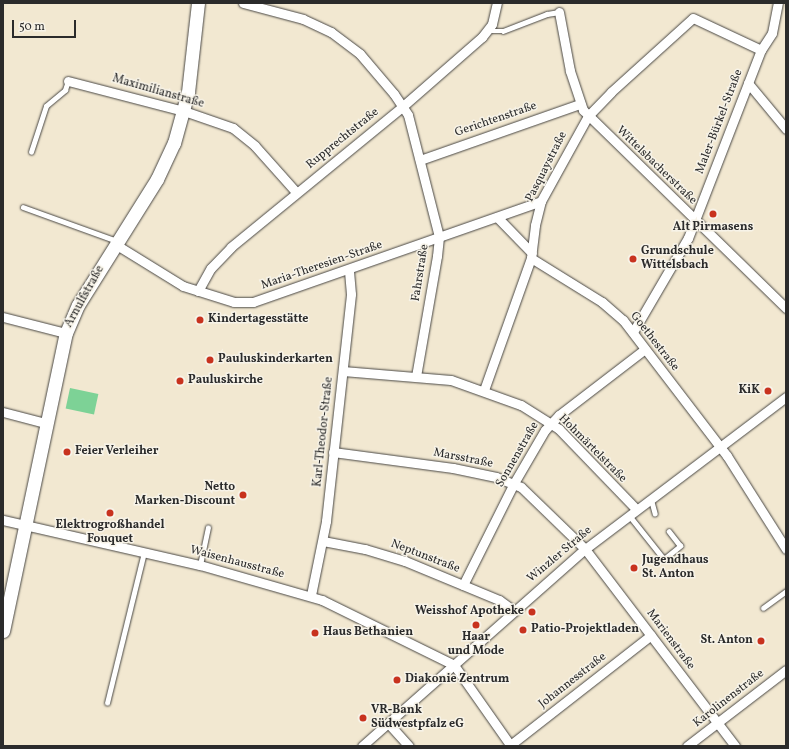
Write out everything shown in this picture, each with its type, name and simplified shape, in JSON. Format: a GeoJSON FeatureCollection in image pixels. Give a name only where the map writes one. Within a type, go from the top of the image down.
{"type":"FeatureCollection","features":[{"type":"Feature","properties":{"kind":"street","name":"Arnulfstraße"},"geometry":{"type":"LineString","coordinates":[[3,631],[45,423],[66,333],[78,305],[157,179],[184,111],[198,3]]}},
{"type":"Feature","properties":{"kind":"street","name":"Fahrstraße"},"geometry":{"type":"LineString","coordinates":[[243,3],[303,19],[331,32],[360,54],[403,106],[410,123],[439,237],[416,376]]}},
{"type":"Feature","properties":{"kind":"street","name":"Rupprechtstraße"},"geometry":{"type":"LineString","coordinates":[[198,291],[207,275],[223,255],[296,192],[403,106],[487,31],[497,3]]}},
{"type":"Feature","properties":{"kind":"street","name":"Maler-Bürkel-Straße"},"geometry":{"type":"LineString","coordinates":[[632,332],[688,238],[761,50],[772,33],[778,3]]}},
{"type":"Feature","properties":{"kind":"street","name":"Wittelsbacherstraße"},"geometry":{"type":"LineString","coordinates":[[559,12],[570,71],[580,104],[588,116],[786,308]]}},
{"type":"Feature","properties":{"kind":"street","name":"Pasquaystraße"},"geometry":{"type":"LineString","coordinates":[[484,390],[532,256],[535,225],[541,201],[588,116],[611,92],[693,18],[761,50]]}},
{"type":"Feature","properties":{"kind":"street","name":"Maximilianstraße"},"geometry":{"type":"LineString","coordinates":[[68,81],[184,111],[233,128],[246,137],[296,192]]}},
{"type":"Feature","properties":{"kind":"street"},"geometry":{"type":"LineString","coordinates":[[748,83],[786,129]]}},
{"type":"Feature","properties":{"kind":"street","name":"Gerichtenstraße"},"geometry":{"type":"LineString","coordinates":[[420,160],[580,104]]}},
{"type":"Feature","properties":{"kind":"street","name":"Maria-Theresien-Straße"},"geometry":{"type":"LineString","coordinates":[[116,243],[176,283],[234,302],[253,302],[349,270],[541,201]]}},
{"type":"Feature","properties":{"kind":"street","name":"Goethestraße"},"geometry":{"type":"LineString","coordinates":[[497,218],[532,256],[602,302],[632,332],[720,446],[786,549]]}},
{"type":"Feature","properties":{"kind":"street","name":"Karl-Theodor-Straße"},"geometry":{"type":"LineString","coordinates":[[311,595],[323,541],[343,371],[351,284],[349,270]]}},
{"type":"Feature","properties":{"kind":"street"},"geometry":{"type":"LineString","coordinates":[[3,317],[66,333]]}},
{"type":"Feature","properties":{"kind":"street","name":"Sonnenstraße"},"geometry":{"type":"LineString","coordinates":[[464,584],[514,483],[550,423],[645,349]]}},
{"type":"Feature","properties":{"kind":"street","name":"Hohmärtelstraße"},"geometry":{"type":"LineString","coordinates":[[343,371],[451,380],[484,390],[521,405],[550,423],[565,435],[632,512]]}},
{"type":"Feature","properties":{"kind":"street","name":"Winzler Straße"},"geometry":{"type":"LineString","coordinates":[[362,746],[513,610],[585,549],[651,497],[720,446],[784,402]]}},
{"type":"Feature","properties":{"kind":"street"},"geometry":{"type":"LineString","coordinates":[[3,412],[45,423]]}},
{"type":"Feature","properties":{"kind":"street","name":"Marsstraße"},"geometry":{"type":"LineString","coordinates":[[333,452],[428,464],[514,483],[534,498],[585,549]]}},
{"type":"Feature","properties":{"kind":"street","name":"Waisenhausstraße"},"geometry":{"type":"LineString","coordinates":[[3,520],[200,565],[311,595],[454,664]]}},
{"type":"Feature","properties":{"kind":"street"},"geometry":{"type":"LineString","coordinates":[[778,536],[786,530]]}},
{"type":"Feature","properties":{"kind":"street","name":"Neptunstraße"},"geometry":{"type":"LineString","coordinates":[[323,541],[391,556],[464,584],[499,600],[513,610]]}},
{"type":"Feature","properties":{"kind":"street","name":"Marienstraße"},"geometry":{"type":"LineString","coordinates":[[585,549],[735,746]]}},
{"type":"Feature","properties":{"kind":"street","name":"Johannesstraße"},"geometry":{"type":"LineString","coordinates":[[510,746],[651,635]]}},
{"type":"Feature","properties":{"kind":"street"},"geometry":{"type":"LineString","coordinates":[[454,664],[510,746]]}},
{"type":"Feature","properties":{"kind":"street","name":"Karolinenstraße"},"geometry":{"type":"LineString","coordinates":[[687,746],[786,670]]}},
{"type":"Feature","properties":{"kind":"street"},"geometry":{"type":"LineString","coordinates":[[388,723],[410,746]]}},
{"type":"Feature","properties":{"kind":"lane"},"geometry":{"type":"LineString","coordinates":[[487,31],[502,31],[547,14],[559,12]]}},
{"type":"Feature","properties":{"kind":"lane","name":"Maximilianstraße"},"geometry":{"type":"LineString","coordinates":[[30,152],[46,106],[66,90],[68,81]]}},
{"type":"Feature","properties":{"kind":"lane"},"geometry":{"type":"LineString","coordinates":[[23,207],[116,243]]}},
{"type":"Feature","properties":{"kind":"lane"},"geometry":{"type":"LineString","coordinates":[[651,497],[655,513]]}},
{"type":"Feature","properties":{"kind":"lane"},"geometry":{"type":"LineString","coordinates":[[632,512],[664,559],[680,546],[669,532]]}},
{"type":"Feature","properties":{"kind":"lane"},"geometry":{"type":"LineString","coordinates":[[200,565],[208,528]]}},
{"type":"Feature","properties":{"kind":"lane"},"geometry":{"type":"LineString","coordinates":[[107,703],[144,552]]}},
{"type":"Feature","properties":{"kind":"lane"},"geometry":{"type":"LineString","coordinates":[[762,608],[786,591]]}},
{"type":"Feature","properties":{"kind":"green space"},"geometry":{"type":"Polygon","coordinates":[[[70,388],[98,394],[94,415],[66,409],[70,388]]]}},
{"type":"Feature","properties":{"kind":"place","name":"Alt Pirmasens"},"geometry":{"type":"Point","coordinates":[713,214]}},
{"type":"Feature","properties":{"kind":"place","name":"Grundschule Wittelsbach"},"geometry":{"type":"Point","coordinates":[633,259]}},
{"type":"Feature","properties":{"kind":"place","name":"Kindertagesstätte"},"geometry":{"type":"Point","coordinates":[200,320]}},
{"type":"Feature","properties":{"kind":"place","name":"Pauluskinderkarten"},"geometry":{"type":"Point","coordinates":[210,360]}},
{"type":"Feature","properties":{"kind":"place","name":"Pauluskirche"},"geometry":{"type":"Point","coordinates":[180,381]}},
{"type":"Feature","properties":{"kind":"place","name":"KiK"},"geometry":{"type":"Point","coordinates":[768,391]}},
{"type":"Feature","properties":{"kind":"place","name":"Feier Verleiher"},"geometry":{"type":"Point","coordinates":[67,452]}},
{"type":"Feature","properties":{"kind":"place","name":"Netto Marken-Discount"},"geometry":{"type":"Point","coordinates":[243,495]}},
{"type":"Feature","properties":{"kind":"place","name":"Elektrogroßhandel Fouquet"},"geometry":{"type":"Point","coordinates":[110,513]}},
{"type":"Feature","properties":{"kind":"place","name":"Jugendhaus St. Anton"},"geometry":{"type":"Point","coordinates":[634,568]}},
{"type":"Feature","properties":{"kind":"place","name":"Weisshof Apotheke"},"geometry":{"type":"Point","coordinates":[532,612]}},
{"type":"Feature","properties":{"kind":"place","name":"Haar und Mode"},"geometry":{"type":"Point","coordinates":[476,625]}},
{"type":"Feature","properties":{"kind":"place","name":"Patio-Projektladen"},"geometry":{"type":"Point","coordinates":[523,630]}},
{"type":"Feature","properties":{"kind":"place","name":"Haus Bethanien"},"geometry":{"type":"Point","coordinates":[315,633]}},
{"type":"Feature","properties":{"kind":"place","name":"St. Anton"},"geometry":{"type":"Point","coordinates":[761,641]}},
{"type":"Feature","properties":{"kind":"place","name":"Diakonie Zentrum"},"geometry":{"type":"Point","coordinates":[397,680]}},
{"type":"Feature","properties":{"kind":"place","name":"VR-Bank Südwestpfalz eG"},"geometry":{"type":"Point","coordinates":[363,718]}}]}
